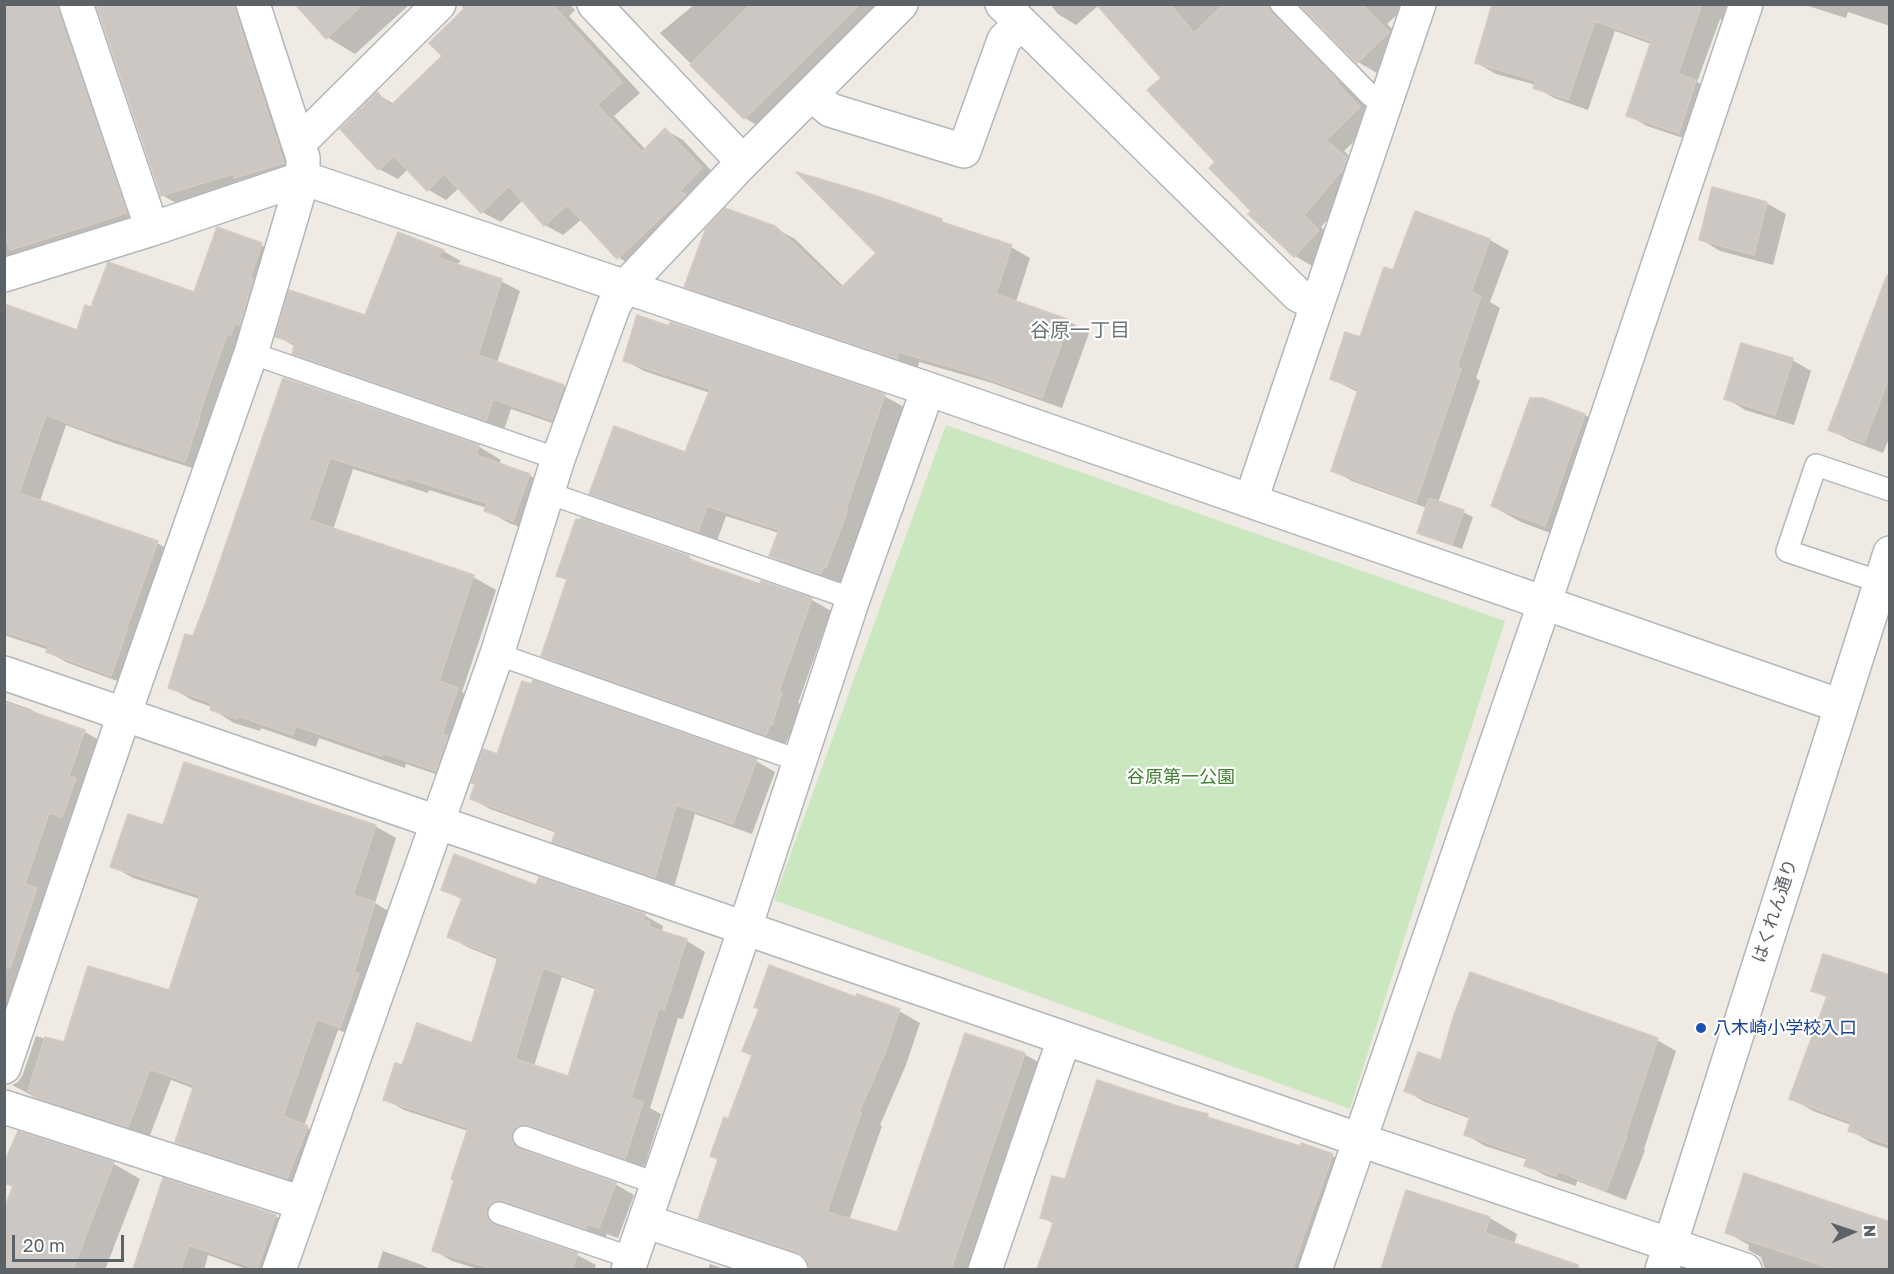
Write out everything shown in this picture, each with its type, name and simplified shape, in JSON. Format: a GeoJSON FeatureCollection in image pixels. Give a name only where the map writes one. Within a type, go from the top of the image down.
{"type":"FeatureCollection","features":[{"type":"Feature","properties":{"kind":"street"},"geometry":{"type":"LineString","coordinates":[[76,4],[152,229]]}},
{"type":"Feature","properties":{"kind":"street"},"geometry":{"type":"LineString","coordinates":[[4,1067],[251,352],[303,178],[303,158],[253,4]]}},
{"type":"Feature","properties":{"kind":"street"},"geometry":{"type":"LineString","coordinates":[[297,140],[307,135],[439,4]]}},
{"type":"Feature","properties":{"kind":"street"},"geometry":{"type":"LineString","coordinates":[[594,4],[743,162]]}},
{"type":"Feature","properties":{"kind":"street"},"geometry":{"type":"LineString","coordinates":[[279,1269],[497,654],[558,459],[614,305],[626,286],[743,162],[901,4]]}},
{"type":"Feature","properties":{"kind":"street"},"geometry":{"type":"LineString","coordinates":[[1251,500],[1419,4]]}},
{"type":"Feature","properties":{"kind":"street"},"geometry":{"type":"LineString","coordinates":[[1315,1269],[1544,604],[1746,4]]}},
{"type":"Feature","properties":{"kind":"street"},"geometry":{"type":"LineString","coordinates":[[812,94],[830,110],[964,151],[1004,40],[1011,14],[1298,295],[1316,304]]}},
{"type":"Feature","properties":{"kind":"street"},"geometry":{"type":"LineString","coordinates":[[4,275],[152,229],[303,178],[928,389],[1841,706]]}},
{"type":"Feature","properties":{"kind":"street"},"geometry":{"type":"LineString","coordinates":[[630,1264],[854,599],[928,389]]}},
{"type":"Feature","properties":{"kind":"street","name":"はくれん通り"},"geometry":{"type":"LineString","coordinates":[[1666,1256],[1885,568]]}},
{"type":"Feature","properties":{"kind":"street"},"geometry":{"type":"LineString","coordinates":[[4,673],[1360,1140],[1666,1256],[1745,1269]]}},
{"type":"Feature","properties":{"kind":"street"},"geometry":{"type":"LineString","coordinates":[[985,1269],[1064,1038]]}},
{"type":"Feature","properties":{"kind":"street"},"geometry":{"type":"LineString","coordinates":[[4,1107],[302,1203]]}},
{"type":"Feature","properties":{"kind":"street"},"geometry":{"type":"LineString","coordinates":[[645,1221],[791,1269]]}},
{"type":"Feature","properties":{"kind":"lane"},"geometry":{"type":"LineString","coordinates":[[1281,4],[1371,96],[1385,101]]}},
{"type":"Feature","properties":{"kind":"lane"},"geometry":{"type":"LineString","coordinates":[[251,352],[558,459]]}},
{"type":"Feature","properties":{"kind":"lane"},"geometry":{"type":"LineString","coordinates":[[1885,568],[1787,551],[1815,465],[1890,489]]}},
{"type":"Feature","properties":{"kind":"lane"},"geometry":{"type":"LineString","coordinates":[[548,493],[854,599]]}},
{"type":"Feature","properties":{"kind":"lane"},"geometry":{"type":"LineString","coordinates":[[497,654],[800,761]]}},
{"type":"Feature","properties":{"kind":"lane"},"geometry":{"type":"LineString","coordinates":[[524,1137],[658,1184]]}},
{"type":"Feature","properties":{"kind":"lane"},"geometry":{"type":"LineString","coordinates":[[499,1213],[630,1264]]}},
{"type":"Feature","properties":{"kind":"green space","name":"谷原第一公園"},"geometry":{"type":"Polygon","coordinates":[[[946,425],[1505,621],[1350,1109],[774,900],[946,425]]]}},
{"type":"Feature","properties":{"kind":"building"},"geometry":{"type":"Polygon","coordinates":[[[4,4],[58,4],[127,213],[10,250],[4,231],[4,4]]]}},
{"type":"Feature","properties":{"kind":"building"},"geometry":{"type":"Polygon","coordinates":[[[96,4],[233,4],[284,163],[234,178],[236,173],[161,196],[96,4]]]}},
{"type":"Feature","properties":{"kind":"building"},"geometry":{"type":"Polygon","coordinates":[[[295,4],[363,4],[326,39],[295,4]]]}},
{"type":"Feature","properties":{"kind":"building"},"geometry":{"type":"Polygon","coordinates":[[[469,4],[552,4],[622,82],[597,105],[642,152],[665,128],[702,168],[679,192],[686,194],[617,259],[567,205],[544,226],[509,186],[481,213],[444,174],[427,191],[394,156],[378,170],[340,129],[377,92],[390,106],[442,56],[429,43],[469,4]]]}},
{"type":"Feature","properties":{"kind":"building"},"geometry":{"type":"Polygon","coordinates":[[[751,4],[860,4],[744,119],[690,65],[751,4]]]}},
{"type":"Feature","properties":{"kind":"building"},"geometry":{"type":"Polygon","coordinates":[[[1096,4],[1170,4],[1194,33],[1224,4],[1269,4],[1272,13],[1339,81],[1337,83],[1360,107],[1326,140],[1347,158],[1343,169],[1304,215],[1319,230],[1294,257],[1248,214],[1251,211],[1209,168],[1215,162],[1147,90],[1161,78],[1096,4]]]}},
{"type":"Feature","properties":{"kind":"building"},"geometry":{"type":"Polygon","coordinates":[[[1299,4],[1362,4],[1389,32],[1357,63],[1299,4]]]}},
{"type":"Feature","properties":{"kind":"building"},"geometry":{"type":"Polygon","coordinates":[[[1492,4],[1702,4],[1678,74],[1696,80],[1679,133],[1626,116],[1651,41],[1595,21],[1568,100],[1533,88],[1536,81],[1475,63],[1492,4]]]}},
{"type":"Feature","properties":{"kind":"building"},"geometry":{"type":"Polygon","coordinates":[[[796,172],[874,195],[942,219],[942,222],[1012,245],[996,294],[1070,320],[1042,398],[971,373],[899,352],[897,359],[684,287],[706,228],[725,208],[775,226],[841,288],[876,253],[796,172]]]}},
{"type":"Feature","properties":{"kind":"building"},"geometry":{"type":"Polygon","coordinates":[[[1712,187],[1767,202],[1754,255],[1699,240],[1712,187]]]}},
{"type":"Feature","properties":{"kind":"building"},"geometry":{"type":"Polygon","coordinates":[[[1415,211],[1490,239],[1471,292],[1481,296],[1457,367],[1461,369],[1416,502],[1331,471],[1358,389],[1330,379],[1345,332],[1360,337],[1384,267],[1393,270],[1415,211]]]}},
{"type":"Feature","properties":{"kind":"building"},"geometry":{"type":"Polygon","coordinates":[[[217,227],[262,243],[250,278],[253,279],[240,325],[234,324],[231,335],[227,334],[185,462],[46,415],[19,493],[158,541],[111,676],[46,652],[49,646],[4,632],[4,304],[77,330],[85,305],[91,307],[108,262],[194,292],[217,227]]]}},
{"type":"Feature","properties":{"kind":"building"},"geometry":{"type":"Polygon","coordinates":[[[398,232],[444,250],[436,257],[502,279],[478,355],[564,385],[552,420],[493,399],[486,421],[292,354],[295,343],[275,337],[289,290],[365,315],[398,232]]]}},
{"type":"Feature","properties":{"kind":"building"},"geometry":{"type":"Polygon","coordinates":[[[1887,275],[1890,275],[1890,375],[1864,443],[1828,430],[1887,275]]]}},
{"type":"Feature","properties":{"kind":"building"},"geometry":{"type":"Polygon","coordinates":[[[637,315],[669,326],[670,322],[885,394],[846,509],[848,509],[826,568],[824,567],[821,574],[769,556],[779,530],[707,506],[698,532],[589,494],[614,426],[685,452],[710,389],[623,361],[637,315]]]}},
{"type":"Feature","properties":{"kind":"building"},"geometry":{"type":"Polygon","coordinates":[[[1741,343],[1793,358],[1775,415],[1724,399],[1741,343]]]}},
{"type":"Feature","properties":{"kind":"building"},"geometry":{"type":"Polygon","coordinates":[[[283,378],[479,445],[476,455],[530,474],[513,521],[484,511],[487,503],[330,458],[309,520],[474,575],[439,681],[458,688],[442,734],[448,736],[436,771],[383,753],[382,756],[296,726],[293,735],[238,716],[237,719],[210,710],[212,703],[168,688],[185,634],[193,636],[207,599],[283,378]]]}},
{"type":"Feature","properties":{"kind":"building"},"geometry":{"type":"Polygon","coordinates":[[[1530,398],[1542,398],[1585,414],[1545,526],[1491,506],[1530,398]]]}},
{"type":"Feature","properties":{"kind":"building"},"geometry":{"type":"Polygon","coordinates":[[[1429,498],[1464,510],[1452,545],[1417,533],[1429,498]]]}},
{"type":"Feature","properties":{"kind":"building"},"geometry":{"type":"Polygon","coordinates":[[[581,518],[760,584],[761,581],[812,598],[779,691],[782,692],[772,725],[770,724],[766,735],[541,656],[567,579],[556,576],[576,519],[581,518]]]}},
{"type":"Feature","properties":{"kind":"building"},"geometry":{"type":"Polygon","coordinates":[[[533,680],[757,759],[733,824],[676,805],[655,878],[552,842],[556,830],[470,799],[475,784],[471,783],[483,749],[497,754],[522,681],[531,684],[533,680]]]}},
{"type":"Feature","properties":{"kind":"building"},"geometry":{"type":"Polygon","coordinates":[[[4,702],[85,730],[69,776],[76,778],[62,817],[49,813],[25,884],[37,888],[10,968],[4,968],[4,702]]]}},
{"type":"Feature","properties":{"kind":"building"},"geometry":{"type":"Polygon","coordinates":[[[184,762],[376,825],[353,895],[375,902],[354,972],[359,974],[340,1028],[317,1019],[283,1116],[308,1126],[287,1179],[175,1142],[194,1085],[150,1069],[128,1127],[32,1096],[33,1092],[28,1091],[45,1037],[64,1042],[88,966],[169,990],[200,895],[110,867],[128,814],[163,825],[184,762]]]}},
{"type":"Feature","properties":{"kind":"building"},"geometry":{"type":"Polygon","coordinates":[[[454,854],[536,885],[539,877],[645,914],[643,920],[650,922],[649,927],[687,939],[664,1010],[659,1008],[631,1098],[643,1102],[625,1159],[528,1125],[522,1124],[516,1127],[512,1133],[514,1145],[520,1149],[616,1183],[599,1228],[588,1224],[586,1229],[503,1201],[491,1203],[487,1208],[489,1221],[494,1225],[578,1253],[572,1269],[493,1269],[432,1251],[454,1180],[451,1179],[468,1128],[383,1100],[395,1063],[402,1065],[417,1023],[472,1043],[498,957],[447,937],[462,898],[441,890],[454,854]],[[543,968],[515,1059],[568,1076],[596,987],[543,968]]]}},
{"type":"Feature","properties":{"kind":"building"},"geometry":{"type":"Polygon","coordinates":[[[1823,954],[1890,975],[1890,1145],[1848,1131],[1851,1122],[1789,1099],[1827,996],[1811,991],[1823,954]]]}},
{"type":"Feature","properties":{"kind":"building"},"geometry":{"type":"Polygon","coordinates":[[[769,965],[856,997],[857,994],[900,1009],[885,1053],[859,1112],[861,1113],[827,1212],[897,1232],[965,1033],[1025,1053],[951,1269],[809,1269],[805,1258],[797,1252],[698,1219],[718,1159],[710,1156],[724,1117],[728,1119],[752,1055],[742,1051],[759,1009],[754,1007],[769,965]]]}},
{"type":"Feature","properties":{"kind":"building"},"geometry":{"type":"Polygon","coordinates":[[[1470,972],[1658,1038],[1625,1137],[1627,1137],[1606,1191],[1558,1171],[1556,1176],[1524,1166],[1527,1157],[1464,1135],[1470,1116],[1404,1091],[1418,1052],[1441,1060],[1470,972]]]}},
{"type":"Feature","properties":{"kind":"building"},"geometry":{"type":"Polygon","coordinates":[[[1097,1080],[1208,1114],[1207,1117],[1333,1154],[1292,1269],[1037,1269],[1054,1221],[1040,1218],[1052,1176],[1065,1179],[1097,1080]]]}},
{"type":"Feature","properties":{"kind":"building"},"geometry":{"type":"Polygon","coordinates":[[[18,1131],[114,1162],[73,1269],[4,1269],[4,1209],[13,1186],[4,1183],[4,1163],[18,1131]]]}},
{"type":"Feature","properties":{"kind":"building"},"geometry":{"type":"Polygon","coordinates":[[[1744,1173],[1890,1222],[1890,1269],[1833,1269],[1725,1233],[1744,1173]]]}},
{"type":"Feature","properties":{"kind":"building"},"geometry":{"type":"Polygon","coordinates":[[[163,1178],[276,1215],[257,1269],[189,1245],[181,1269],[133,1269],[163,1178]]]}},
{"type":"Feature","properties":{"kind":"building"},"geometry":{"type":"Polygon","coordinates":[[[1406,1190],[1490,1217],[1485,1233],[1578,1265],[1577,1269],[1381,1269],[1406,1190]]]}},
{"type":"Feature","properties":{"kind":"place","name":"八木崎小学校入口"},"geometry":{"type":"Point","coordinates":[1701,1028]}},
{"type":"Feature","properties":{"kind":"district","name":"谷原一丁目"},"geometry":{"type":"Point","coordinates":[1080,331]}}]}
